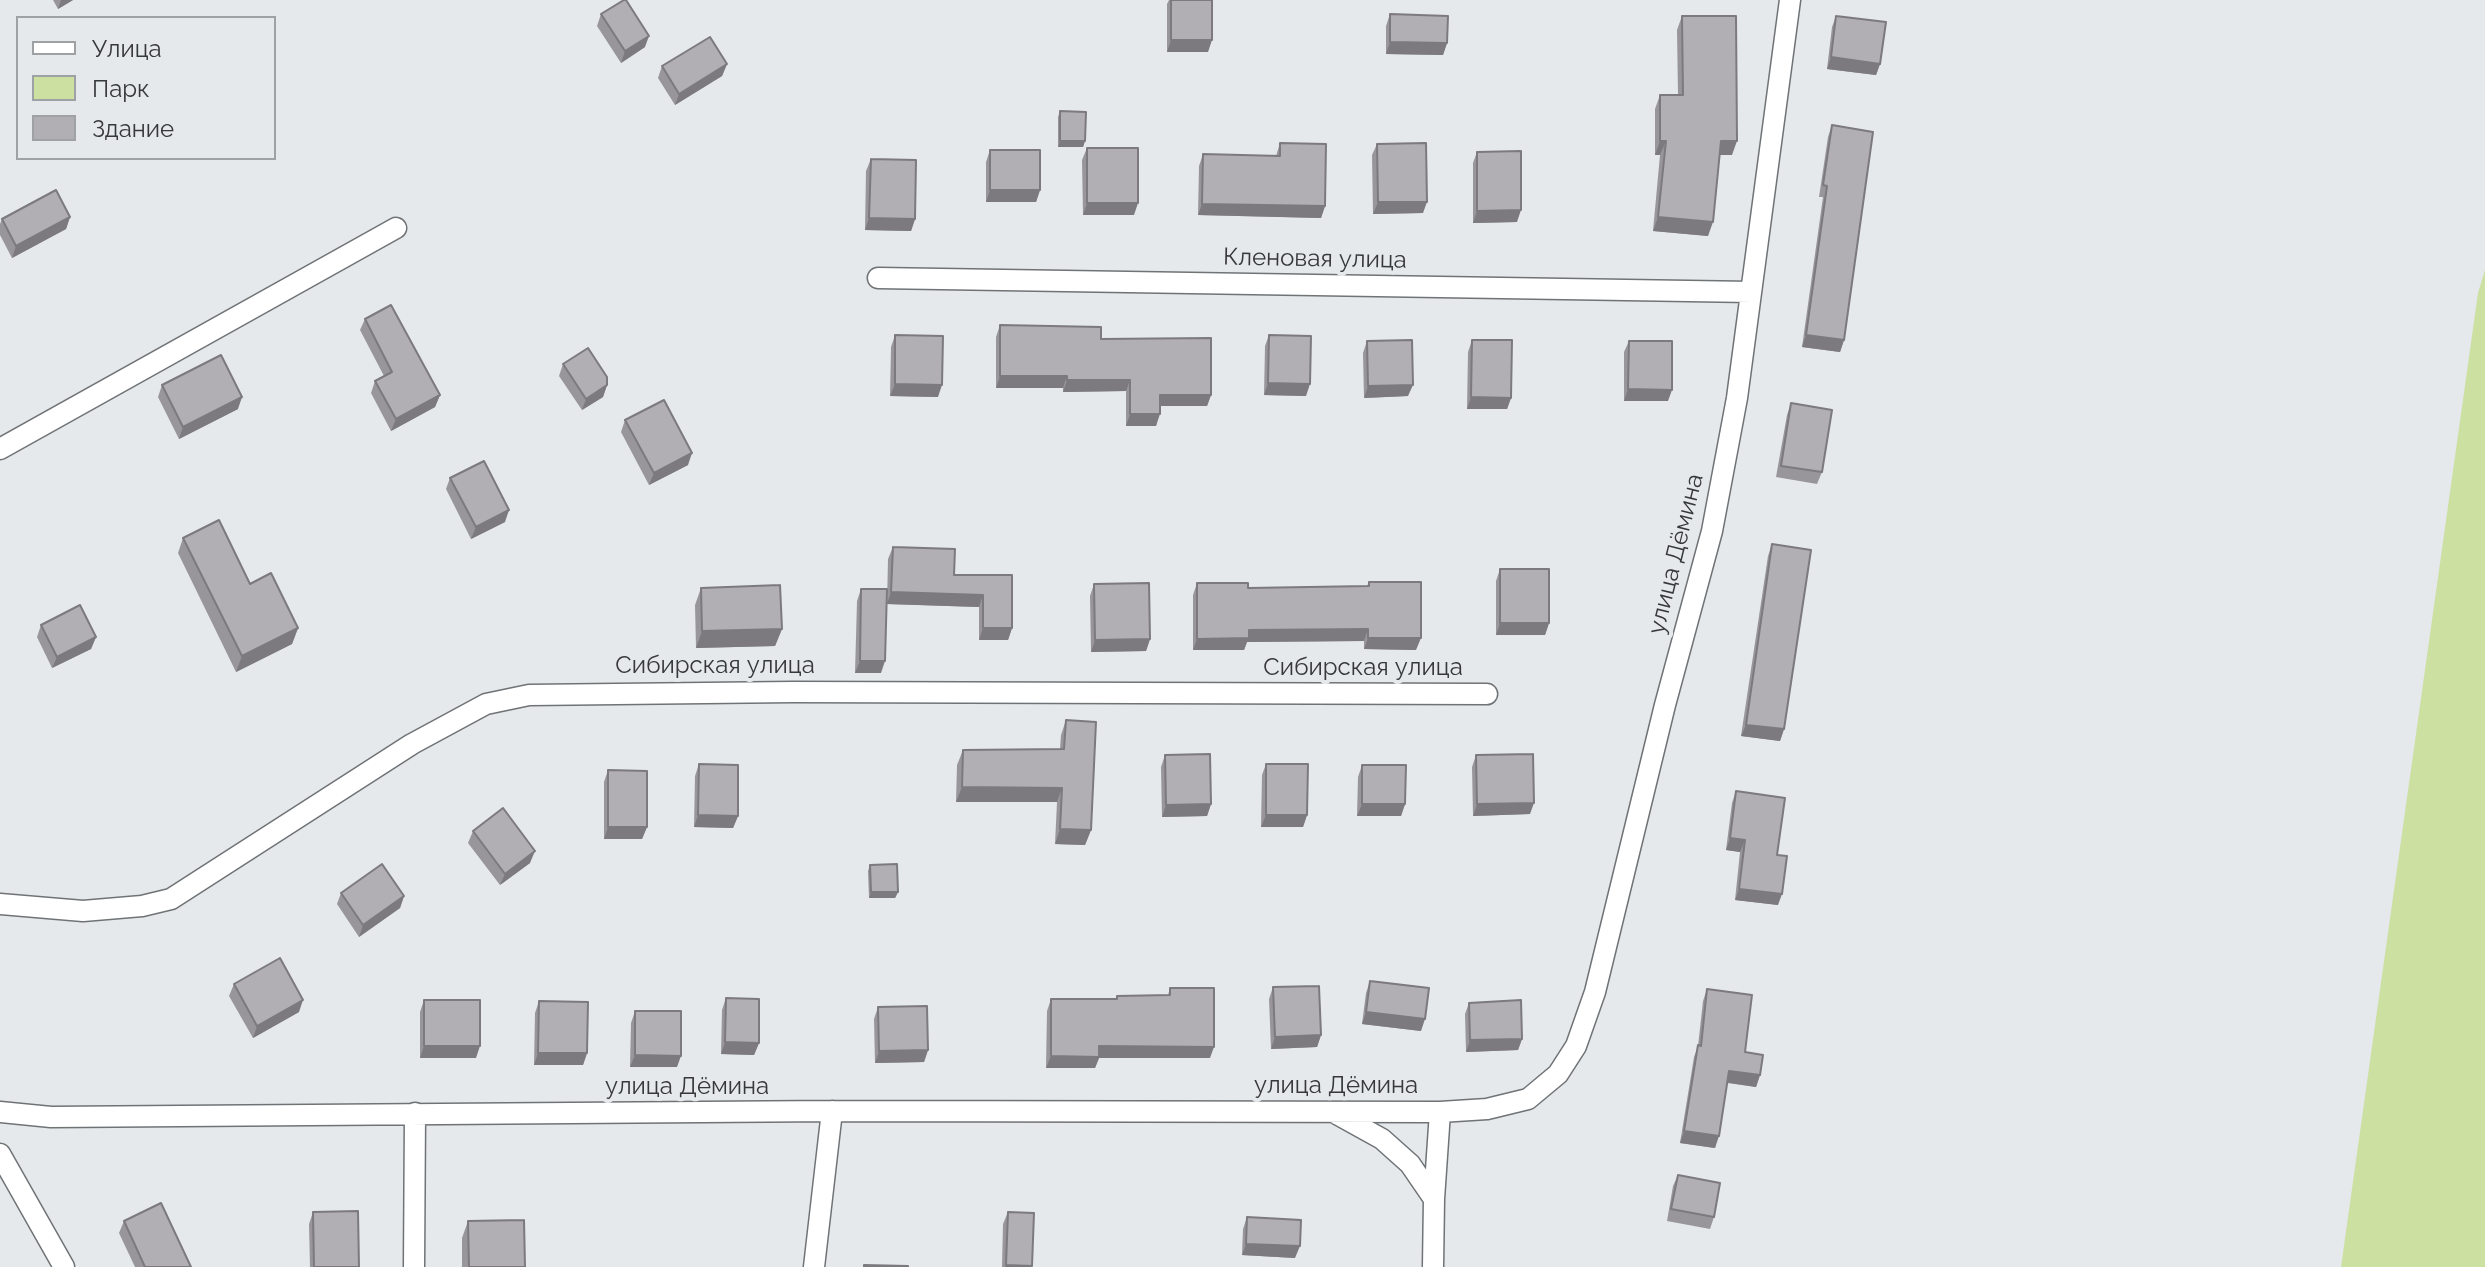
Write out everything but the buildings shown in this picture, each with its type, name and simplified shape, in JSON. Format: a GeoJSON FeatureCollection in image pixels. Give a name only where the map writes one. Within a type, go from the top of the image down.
{"type":"FeatureCollection","features":[{"type":"Feature","properties":{"kind":"street","name":"улица Дёмина"},"geometry":{"type":"LineString","coordinates":[[0,1112],[51,1117],[832,1111],[1440,1112],[1487,1109],[1528,1099],[1558,1074],[1576,1046],[1595,992],[1665,705],[1712,531],[1737,398],[1790,0]]}},
{"type":"Feature","properties":{"kind":"street"},"geometry":{"type":"LineString","coordinates":[[0,449],[396,228]]}},
{"type":"Feature","properties":{"kind":"street","name":"Кленовая улица"},"geometry":{"type":"LineString","coordinates":[[878,278],[1751,292]]}},
{"type":"Feature","properties":{"kind":"street","name":"Сибирская улица"},"geometry":{"type":"LineString","coordinates":[[0,904],[83,911],[142,906],[171,899],[412,744],[486,704],[529,695],[777,692],[1487,694]]}},
{"type":"Feature","properties":{"kind":"street"},"geometry":{"type":"LineString","coordinates":[[814,1267],[832,1111]]}},
{"type":"Feature","properties":{"kind":"street"},"geometry":{"type":"LineString","coordinates":[[1332,1111],[1382,1139],[1410,1164],[1434,1199]]}},
{"type":"Feature","properties":{"kind":"street"},"geometry":{"type":"LineString","coordinates":[[1433,1267],[1440,1112]]}},
{"type":"Feature","properties":{"kind":"street"},"geometry":{"type":"LineString","coordinates":[[414,1267],[415,1113]]}},
{"type":"Feature","properties":{"kind":"street"},"geometry":{"type":"LineString","coordinates":[[0,1154],[64,1267]]}},
{"type":"Feature","properties":{"kind":"green space"},"geometry":{"type":"Polygon","coordinates":[[[2485,270],[2485,1267],[2341,1267],[2478,293],[2485,270]]]}}]}
